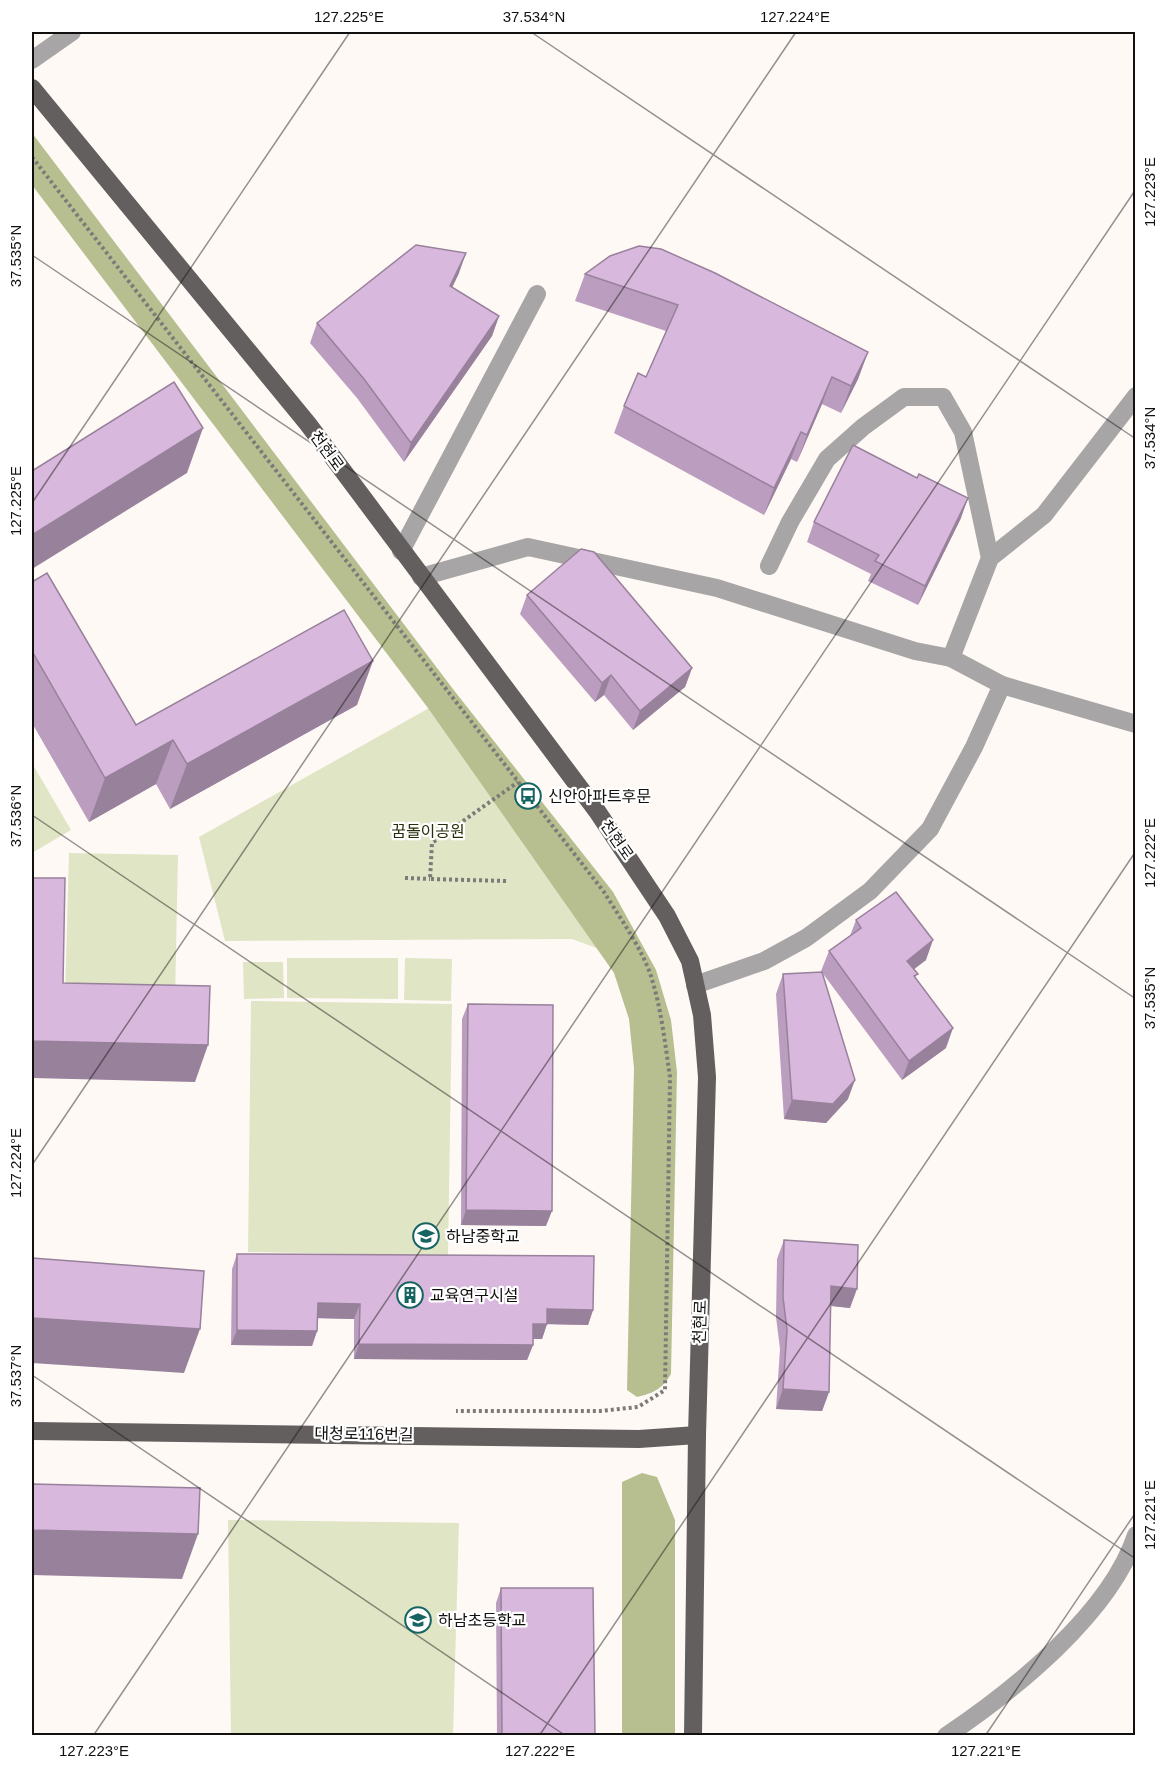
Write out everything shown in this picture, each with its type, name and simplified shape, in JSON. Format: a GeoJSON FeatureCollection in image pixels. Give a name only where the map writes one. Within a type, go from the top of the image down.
{"type":"FeatureCollection","features":[{"type":"Feature","properties":{"kind":"main road","name":"천현로"},"geometry":{"type":"LineString","coordinates":[[32,88],[308,424],[420,578],[597,811],[667,916],[690,961],[702,1015],[707,1077],[697,1435],[693,1736]]}},
{"type":"Feature","properties":{"kind":"main road","name":"대청로116번길"},"geometry":{"type":"LineString","coordinates":[[32,1431],[639,1439],[697,1435]]}},
{"type":"Feature","properties":{"kind":"street"},"geometry":{"type":"LineString","coordinates":[[32,60],[72,32]]}},
{"type":"Feature","properties":{"kind":"street"},"geometry":{"type":"LineString","coordinates":[[401,551],[537,294]]}},
{"type":"Feature","properties":{"kind":"street"},"geometry":{"type":"LineString","coordinates":[[951,658],[990,558],[1044,515],[1136,396]]}},
{"type":"Feature","properties":{"kind":"street"},"geometry":{"type":"LineString","coordinates":[[769,566],[790,522],[827,459],[862,427],[904,397],[943,397],[963,432],[990,558]]}},
{"type":"Feature","properties":{"kind":"street"},"geometry":{"type":"LineString","coordinates":[[420,578],[528,547],[717,588],[915,651],[951,658],[1002,685],[1136,724]]}},
{"type":"Feature","properties":{"kind":"street"},"geometry":{"type":"LineString","coordinates":[[695,985],[764,961],[806,938],[870,891],[930,828],[974,747],[1002,685]]}},
{"type":"Feature","properties":{"kind":"street"},"geometry":{"type":"LineString","coordinates":[[946,1736],[1025,1677],[1094,1609],[1131,1550],[1136,1535]]}},
{"type":"Feature","properties":{"kind":"path"},"geometry":{"type":"LineString","coordinates":[[32,157],[604,892],[634,940],[650,972],[664,1029],[670,1077],[665,1390],[638,1407],[600,1411],[446,1411]]}},
{"type":"Feature","properties":{"kind":"path"},"geometry":{"type":"LineString","coordinates":[[430,879],[432,843],[518,782]]}},
{"type":"Feature","properties":{"kind":"path"},"geometry":{"type":"LineString","coordinates":[[405,878],[506,881]]}},
{"type":"Feature","properties":{"kind":"green space"},"geometry":{"type":"Polygon","coordinates":[[[32,133],[456,693],[613,892],[656,970],[671,1020],[677,1072],[671,1374],[661,1387],[653,1392],[637,1397],[627,1390],[634,1068],[629,1019],[614,973],[428,708],[32,185],[32,133]]]}},
{"type":"Feature","properties":{"kind":"green space","name":"꿈돌이공원"},"geometry":{"type":"Polygon","coordinates":[[[456,693],[613,892],[656,970],[572,939],[225,941],[199,837],[456,693]]]}},
{"type":"Feature","properties":{"kind":"green space"},"geometry":{"type":"Polygon","coordinates":[[[32,763],[71,830],[32,853],[32,763]]]}},
{"type":"Feature","properties":{"kind":"green space"},"geometry":{"type":"Polygon","coordinates":[[[69,853],[178,855],[175,1000],[65,997],[69,853]]]}},
{"type":"Feature","properties":{"kind":"green space"},"geometry":{"type":"Polygon","coordinates":[[[287,958],[398,958],[398,999],[287,998],[287,958]]]}},
{"type":"Feature","properties":{"kind":"green space"},"geometry":{"type":"Polygon","coordinates":[[[405,958],[452,959],[451,1001],[404,1000],[405,958]]]}},
{"type":"Feature","properties":{"kind":"green space"},"geometry":{"type":"Polygon","coordinates":[[[243,962],[283,962],[284,998],[244,999],[243,962]]]}},
{"type":"Feature","properties":{"kind":"green space"},"geometry":{"type":"Polygon","coordinates":[[[251,1001],[452,1004],[448,1256],[248,1252],[251,1001]]]}},
{"type":"Feature","properties":{"kind":"green space"},"geometry":{"type":"Polygon","coordinates":[[[642,1473],[657,1477],[675,1520],[675,1735],[622,1735],[622,1482],[642,1473]]]}},
{"type":"Feature","properties":{"kind":"green space"},"geometry":{"type":"Polygon","coordinates":[[[228,1520],[459,1523],[453,1735],[231,1735],[228,1520]]]}},
{"type":"Feature","properties":{"kind":"building"},"geometry":{"type":"Polygon","coordinates":[[[416,245],[466,253],[450,286],[499,316],[411,443],[364,379],[317,323],[416,245]]]}},
{"type":"Feature","properties":{"kind":"building"},"geometry":{"type":"Polygon","coordinates":[[[639,246],[661,249],[715,273],[868,352],[851,386],[832,377],[807,435],[801,432],[774,488],[624,406],[638,373],[646,377],[678,305],[585,274],[610,256],[639,246]]]}},
{"type":"Feature","properties":{"kind":"building"},"geometry":{"type":"Polygon","coordinates":[[[174,382],[203,428],[32,535],[32,471],[174,382]]]}},
{"type":"Feature","properties":{"kind":"building"},"geometry":{"type":"Polygon","coordinates":[[[853,445],[917,478],[919,474],[968,498],[925,586],[875,561],[879,555],[814,522],[853,445]]]}},
{"type":"Feature","properties":{"kind":"building"},"geometry":{"type":"Polygon","coordinates":[[[581,549],[594,552],[692,668],[640,711],[611,675],[602,683],[527,595],[581,549]]]}},
{"type":"Feature","properties":{"kind":"building"},"geometry":{"type":"Polygon","coordinates":[[[47,573],[136,725],[344,610],[373,661],[187,764],[173,740],[105,778],[32,651],[32,582],[47,573]]]}},
{"type":"Feature","properties":{"kind":"building"},"geometry":{"type":"Polygon","coordinates":[[[32,878],[65,878],[63,983],[210,986],[208,1045],[32,1041],[32,878]]]}},
{"type":"Feature","properties":{"kind":"building"},"geometry":{"type":"Polygon","coordinates":[[[896,892],[933,940],[907,961],[918,974],[914,976],[953,1028],[909,1061],[829,951],[861,928],[856,920],[896,892]]]}},
{"type":"Feature","properties":{"kind":"building"},"geometry":{"type":"Polygon","coordinates":[[[822,972],[855,1080],[833,1104],[792,1100],[783,974],[822,972]]]}},
{"type":"Feature","properties":{"kind":"building"},"geometry":{"type":"Polygon","coordinates":[[[468,1004],[553,1005],[552,1211],[466,1210],[468,1004]]]}},
{"type":"Feature","properties":{"kind":"building"},"geometry":{"type":"Polygon","coordinates":[[[784,1240],[858,1245],[857,1289],[831,1286],[829,1392],[783,1389],[787,1330],[783,1297],[784,1240]]]}},
{"type":"Feature","properties":{"kind":"building","name":"교육연구시설"},"geometry":{"type":"Polygon","coordinates":[[[237,1254],[594,1256],[593,1310],[547,1309],[547,1324],[533,1324],[533,1345],[359,1344],[360,1304],[318,1303],[317,1331],[237,1330],[237,1254]]]}},
{"type":"Feature","properties":{"kind":"building"},"geometry":{"type":"Polygon","coordinates":[[[32,1258],[204,1271],[200,1329],[32,1318],[32,1258]]]}},
{"type":"Feature","properties":{"kind":"building"},"geometry":{"type":"Polygon","coordinates":[[[32,1484],[200,1488],[198,1534],[32,1530],[32,1484]]]}},
{"type":"Feature","properties":{"kind":"building"},"geometry":{"type":"Polygon","coordinates":[[[501,1588],[593,1588],[595,1736],[502,1736],[501,1588]]]}},
{"type":"Feature","properties":{"kind":"place","name":"신안아파트후문"},"geometry":{"type":"Point","coordinates":[528,796]}},
{"type":"Feature","properties":{"kind":"place","name":"하남중학교"},"geometry":{"type":"Point","coordinates":[426,1236]}},
{"type":"Feature","properties":{"kind":"place","name":"교육연구시설"},"geometry":{"type":"Point","coordinates":[410,1295]}},
{"type":"Feature","properties":{"kind":"place","name":"하남초등학교"},"geometry":{"type":"Point","coordinates":[418,1620]}}]}
